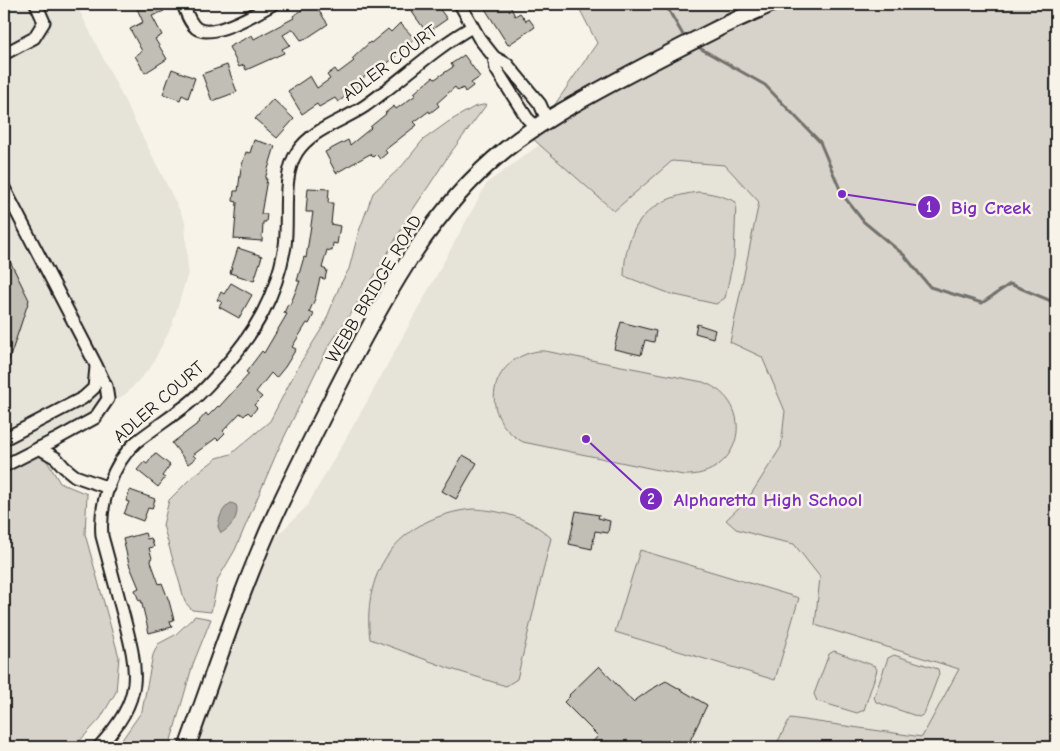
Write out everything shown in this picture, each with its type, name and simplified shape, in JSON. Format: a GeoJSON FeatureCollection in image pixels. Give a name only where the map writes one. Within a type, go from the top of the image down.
{"type":"FeatureCollection","features":[{"type":"Feature","properties":{"kind":"street"},"geometry":{"type":"LineString","coordinates":[[4,54],[34,38],[44,22],[36,4]]}},
{"type":"Feature","properties":{"kind":"street"},"geometry":{"type":"LineString","coordinates":[[182,4],[188,18],[195,26],[209,32],[222,28],[273,4]]}},
{"type":"Feature","properties":{"kind":"street"},"geometry":{"type":"LineString","coordinates":[[460,4],[472,27],[494,57],[507,64],[540,104],[542,124],[527,118],[496,69],[494,57]]}},
{"type":"Feature","properties":{"kind":"street","name":"WEBB BRIDGE ROAD"},"geometry":{"type":"LineString","coordinates":[[187,747],[247,582],[281,503],[357,350],[395,282],[435,222],[463,189],[505,149],[542,124],[640,69],[715,30],[771,4]]}},
{"type":"Feature","properties":{"kind":"street","name":"ADLER COURT"},"geometry":{"type":"LineString","coordinates":[[99,747],[120,724],[132,696],[136,672],[132,648],[102,536],[102,515],[118,464],[128,449],[146,433],[189,404],[203,391],[242,346],[262,318],[279,274],[286,230],[289,174],[294,157],[302,146],[318,132],[363,107],[437,50],[472,27]]}},
{"type":"Feature","properties":{"kind":"street"},"geometry":{"type":"LineString","coordinates":[[4,188],[96,365],[106,386],[108,399],[95,418],[4,466]]}},
{"type":"Feature","properties":{"kind":"street"},"geometry":{"type":"LineString","coordinates":[[4,439],[89,394],[94,388],[96,380],[96,365]]}},
{"type":"Feature","properties":{"kind":"street"},"geometry":{"type":"LineString","coordinates":[[55,440],[56,458]]}},
{"type":"Feature","properties":{"kind":"street"},"geometry":{"type":"LineString","coordinates":[[38,448],[56,458],[75,476],[109,488]]}},
{"type":"Feature","properties":{"kind":"shaded area"},"geometry":{"type":"Polygon","coordinates":[[[4,4],[76,4],[185,221],[188,273],[172,325],[151,367],[126,394],[4,461],[4,4]]]}},
{"type":"Feature","properties":{"kind":"shaded area"},"geometry":{"type":"Polygon","coordinates":[[[577,4],[1056,4],[1056,747],[775,747],[790,718],[922,737],[959,669],[815,625],[820,577],[794,544],[736,529],[726,520],[748,499],[781,447],[785,411],[762,357],[730,342],[759,202],[725,165],[672,161],[614,211],[532,138],[597,43],[577,4]]]}},
{"type":"Feature","properties":{"kind":"shaded area"},"geometry":{"type":"Polygon","coordinates":[[[648,66],[751,160],[1045,747],[193,747],[259,554],[307,506],[368,400],[487,183],[648,66]]]}},
{"type":"Feature","properties":{"kind":"shaded area"},"geometry":{"type":"Polygon","coordinates":[[[487,104],[449,155],[412,211],[371,282],[327,349],[278,450],[235,550],[218,579],[211,612],[192,610],[185,602],[163,525],[169,500],[191,478],[217,458],[231,454],[270,421],[299,365],[324,325],[340,285],[349,269],[358,234],[373,193],[402,166],[423,140],[448,122],[474,107],[487,104]]]}},
{"type":"Feature","properties":{"kind":"shaded area"},"geometry":{"type":"Polygon","coordinates":[[[698,192],[717,195],[736,202],[734,257],[725,298],[716,304],[671,294],[624,276],[625,258],[629,243],[635,229],[643,218],[653,208],[665,201],[681,195],[698,192]]]}},
{"type":"Feature","properties":{"kind":"shaded area"},"geometry":{"type":"Polygon","coordinates":[[[538,351],[703,382],[721,392],[732,406],[737,421],[736,438],[730,452],[719,465],[703,473],[683,475],[523,442],[509,431],[499,418],[495,404],[495,390],[499,377],[508,365],[521,356],[538,351]]]}},
{"type":"Feature","properties":{"kind":"shaded area"},"geometry":{"type":"Polygon","coordinates":[[[36,455],[44,456],[60,483],[87,494],[85,534],[119,657],[116,692],[100,719],[74,747],[4,747],[4,473],[36,455]]]}},
{"type":"Feature","properties":{"kind":"shaded area"},"geometry":{"type":"Polygon","coordinates":[[[231,503],[236,505],[236,517],[231,525],[221,533],[218,527],[220,517],[223,510],[231,503]]]}},
{"type":"Feature","properties":{"kind":"shaded area"},"geometry":{"type":"Polygon","coordinates":[[[472,509],[504,513],[525,520],[551,538],[517,679],[506,686],[451,669],[370,639],[369,613],[372,590],[380,569],[391,550],[406,535],[425,523],[447,514],[472,509]]]}},
{"type":"Feature","properties":{"kind":"shaded area"},"geometry":{"type":"Polygon","coordinates":[[[640,550],[799,598],[775,680],[615,632],[640,550]]]}},
{"type":"Feature","properties":{"kind":"shaded area"},"geometry":{"type":"Polygon","coordinates":[[[195,616],[211,619],[193,664],[169,747],[117,747],[142,711],[153,655],[158,644],[175,635],[195,616]]]}},
{"type":"Feature","properties":{"kind":"shaded area"},"geometry":{"type":"Polygon","coordinates":[[[834,651],[875,666],[877,670],[864,710],[857,713],[817,701],[814,694],[829,654],[834,651]]]}},
{"type":"Feature","properties":{"kind":"shaded area"},"geometry":{"type":"Polygon","coordinates":[[[894,655],[938,669],[939,674],[924,714],[919,717],[876,702],[874,697],[888,658],[894,655]]]}},
{"type":"Feature","properties":{"kind":"building"},"geometry":{"type":"Polygon","coordinates":[[[135,4],[161,4],[164,11],[152,16],[162,35],[155,39],[167,59],[145,73],[135,56],[142,51],[130,29],[143,22],[135,4]]]}},
{"type":"Feature","properties":{"kind":"building"},"geometry":{"type":"Polygon","coordinates":[[[314,4],[328,24],[301,40],[293,29],[283,35],[290,45],[282,49],[284,53],[246,70],[244,65],[239,67],[229,47],[252,35],[254,39],[294,18],[293,16],[314,4]]]}},
{"type":"Feature","properties":{"kind":"building"},"geometry":{"type":"Polygon","coordinates":[[[436,4],[447,19],[427,33],[412,12],[422,5],[425,9],[436,4]]]}},
{"type":"Feature","properties":{"kind":"building"},"geometry":{"type":"Polygon","coordinates":[[[482,4],[509,4],[515,16],[520,13],[526,21],[529,19],[535,27],[508,45],[482,4]]]}},
{"type":"Feature","properties":{"kind":"building"},"geometry":{"type":"Polygon","coordinates":[[[400,23],[415,39],[381,69],[377,65],[357,84],[359,87],[338,102],[335,98],[319,107],[317,104],[302,114],[288,91],[310,76],[317,88],[330,79],[327,75],[335,69],[338,73],[354,61],[352,59],[370,42],[388,29],[391,32],[400,23]]]}},
{"type":"Feature","properties":{"kind":"building"},"geometry":{"type":"Polygon","coordinates":[[[464,55],[480,77],[471,83],[473,86],[465,92],[463,88],[458,91],[455,87],[437,103],[439,106],[414,122],[417,125],[385,150],[387,153],[380,159],[376,154],[373,157],[370,154],[336,173],[325,152],[348,140],[350,145],[371,128],[385,113],[394,106],[396,109],[416,95],[414,93],[433,77],[435,79],[453,67],[451,64],[464,55]]]}},
{"type":"Feature","properties":{"kind":"building"},"geometry":{"type":"Polygon","coordinates":[[[227,65],[237,92],[212,101],[202,74],[227,65]]]}},
{"type":"Feature","properties":{"kind":"building"},"geometry":{"type":"Polygon","coordinates":[[[172,69],[195,78],[188,98],[182,95],[180,100],[163,94],[172,69]]]}},
{"type":"Feature","properties":{"kind":"building"},"geometry":{"type":"Polygon","coordinates":[[[273,99],[294,119],[277,138],[255,119],[273,99]]]}},
{"type":"Feature","properties":{"kind":"building"},"geometry":{"type":"Polygon","coordinates":[[[254,140],[275,146],[265,179],[267,179],[261,214],[267,214],[266,222],[263,222],[262,241],[234,239],[237,202],[233,201],[234,191],[238,191],[241,168],[246,152],[250,153],[254,140]]]}},
{"type":"Feature","properties":{"kind":"building"},"geometry":{"type":"Polygon","coordinates":[[[308,188],[329,189],[328,203],[333,203],[331,224],[340,226],[337,244],[333,243],[332,251],[327,250],[322,268],[327,270],[325,279],[320,278],[315,299],[309,312],[314,314],[292,347],[296,349],[285,367],[276,378],[271,373],[256,392],[262,397],[254,405],[257,408],[251,415],[248,412],[244,416],[240,413],[223,431],[225,433],[218,440],[216,438],[193,455],[196,458],[188,464],[172,443],[200,422],[206,413],[208,416],[219,407],[249,374],[246,372],[262,351],[264,353],[287,314],[284,313],[288,304],[290,305],[300,281],[297,281],[304,257],[306,258],[313,212],[306,212],[308,188]]]}},
{"type":"Feature","properties":{"kind":"building"},"geometry":{"type":"Polygon","coordinates":[[[238,248],[262,256],[254,281],[230,273],[238,248]]]}},
{"type":"Feature","properties":{"kind":"building"},"geometry":{"type":"Polygon","coordinates":[[[4,249],[29,300],[5,372],[4,372],[4,249]]]}},
{"type":"Feature","properties":{"kind":"building"},"geometry":{"type":"Polygon","coordinates":[[[231,283],[252,295],[239,318],[219,307],[222,302],[217,300],[221,292],[224,294],[231,283]]]}},
{"type":"Feature","properties":{"kind":"building"},"geometry":{"type":"Polygon","coordinates":[[[621,322],[656,331],[654,342],[645,340],[641,355],[614,349],[621,322]]]}},
{"type":"Feature","properties":{"kind":"building"},"geometry":{"type":"Polygon","coordinates":[[[697,324],[715,330],[713,338],[695,333],[697,324]]]}},
{"type":"Feature","properties":{"kind":"building"},"geometry":{"type":"Polygon","coordinates":[[[155,453],[170,465],[162,476],[165,478],[158,487],[137,470],[144,462],[147,464],[155,453]]]}},
{"type":"Feature","properties":{"kind":"building"},"geometry":{"type":"Polygon","coordinates":[[[463,455],[477,463],[456,499],[442,491],[463,455]]]}},
{"type":"Feature","properties":{"kind":"building"},"geometry":{"type":"Polygon","coordinates":[[[130,490],[155,499],[152,509],[148,508],[143,521],[124,514],[129,502],[126,501],[130,490]]]}},
{"type":"Feature","properties":{"kind":"building"},"geometry":{"type":"Polygon","coordinates":[[[576,511],[599,515],[598,518],[610,521],[608,533],[595,531],[592,549],[569,544],[576,511]]]}},
{"type":"Feature","properties":{"kind":"building"},"geometry":{"type":"Polygon","coordinates":[[[145,533],[147,539],[151,538],[154,547],[149,548],[152,558],[150,559],[159,584],[162,583],[174,620],[170,621],[172,627],[149,633],[141,600],[139,601],[135,590],[139,588],[129,564],[123,539],[145,533]]]}},
{"type":"Feature","properties":{"kind":"building"},"geometry":{"type":"Polygon","coordinates":[[[599,666],[633,702],[666,681],[707,705],[687,747],[588,747],[598,736],[564,702],[599,666]]]}},
{"type":"Feature","properties":{"kind":"waterway"},"geometry":{"type":"LineString","coordinates":[[665,4],[686,40]]}},
{"type":"Feature","properties":{"kind":"waterway"},"geometry":{"type":"LineString","coordinates":[[696,46],[765,85],[820,142],[842,194],[864,222],[904,255],[930,287],[982,303],[1010,284],[1056,303]]}},
{"type":"Feature","properties":{"kind":"place","name":"Big Creek"},"geometry":{"type":"Point","coordinates":[842,194]}},
{"type":"Feature","properties":{"kind":"place","name":"Alpharetta High School"},"geometry":{"type":"Point","coordinates":[586,439]}}]}
